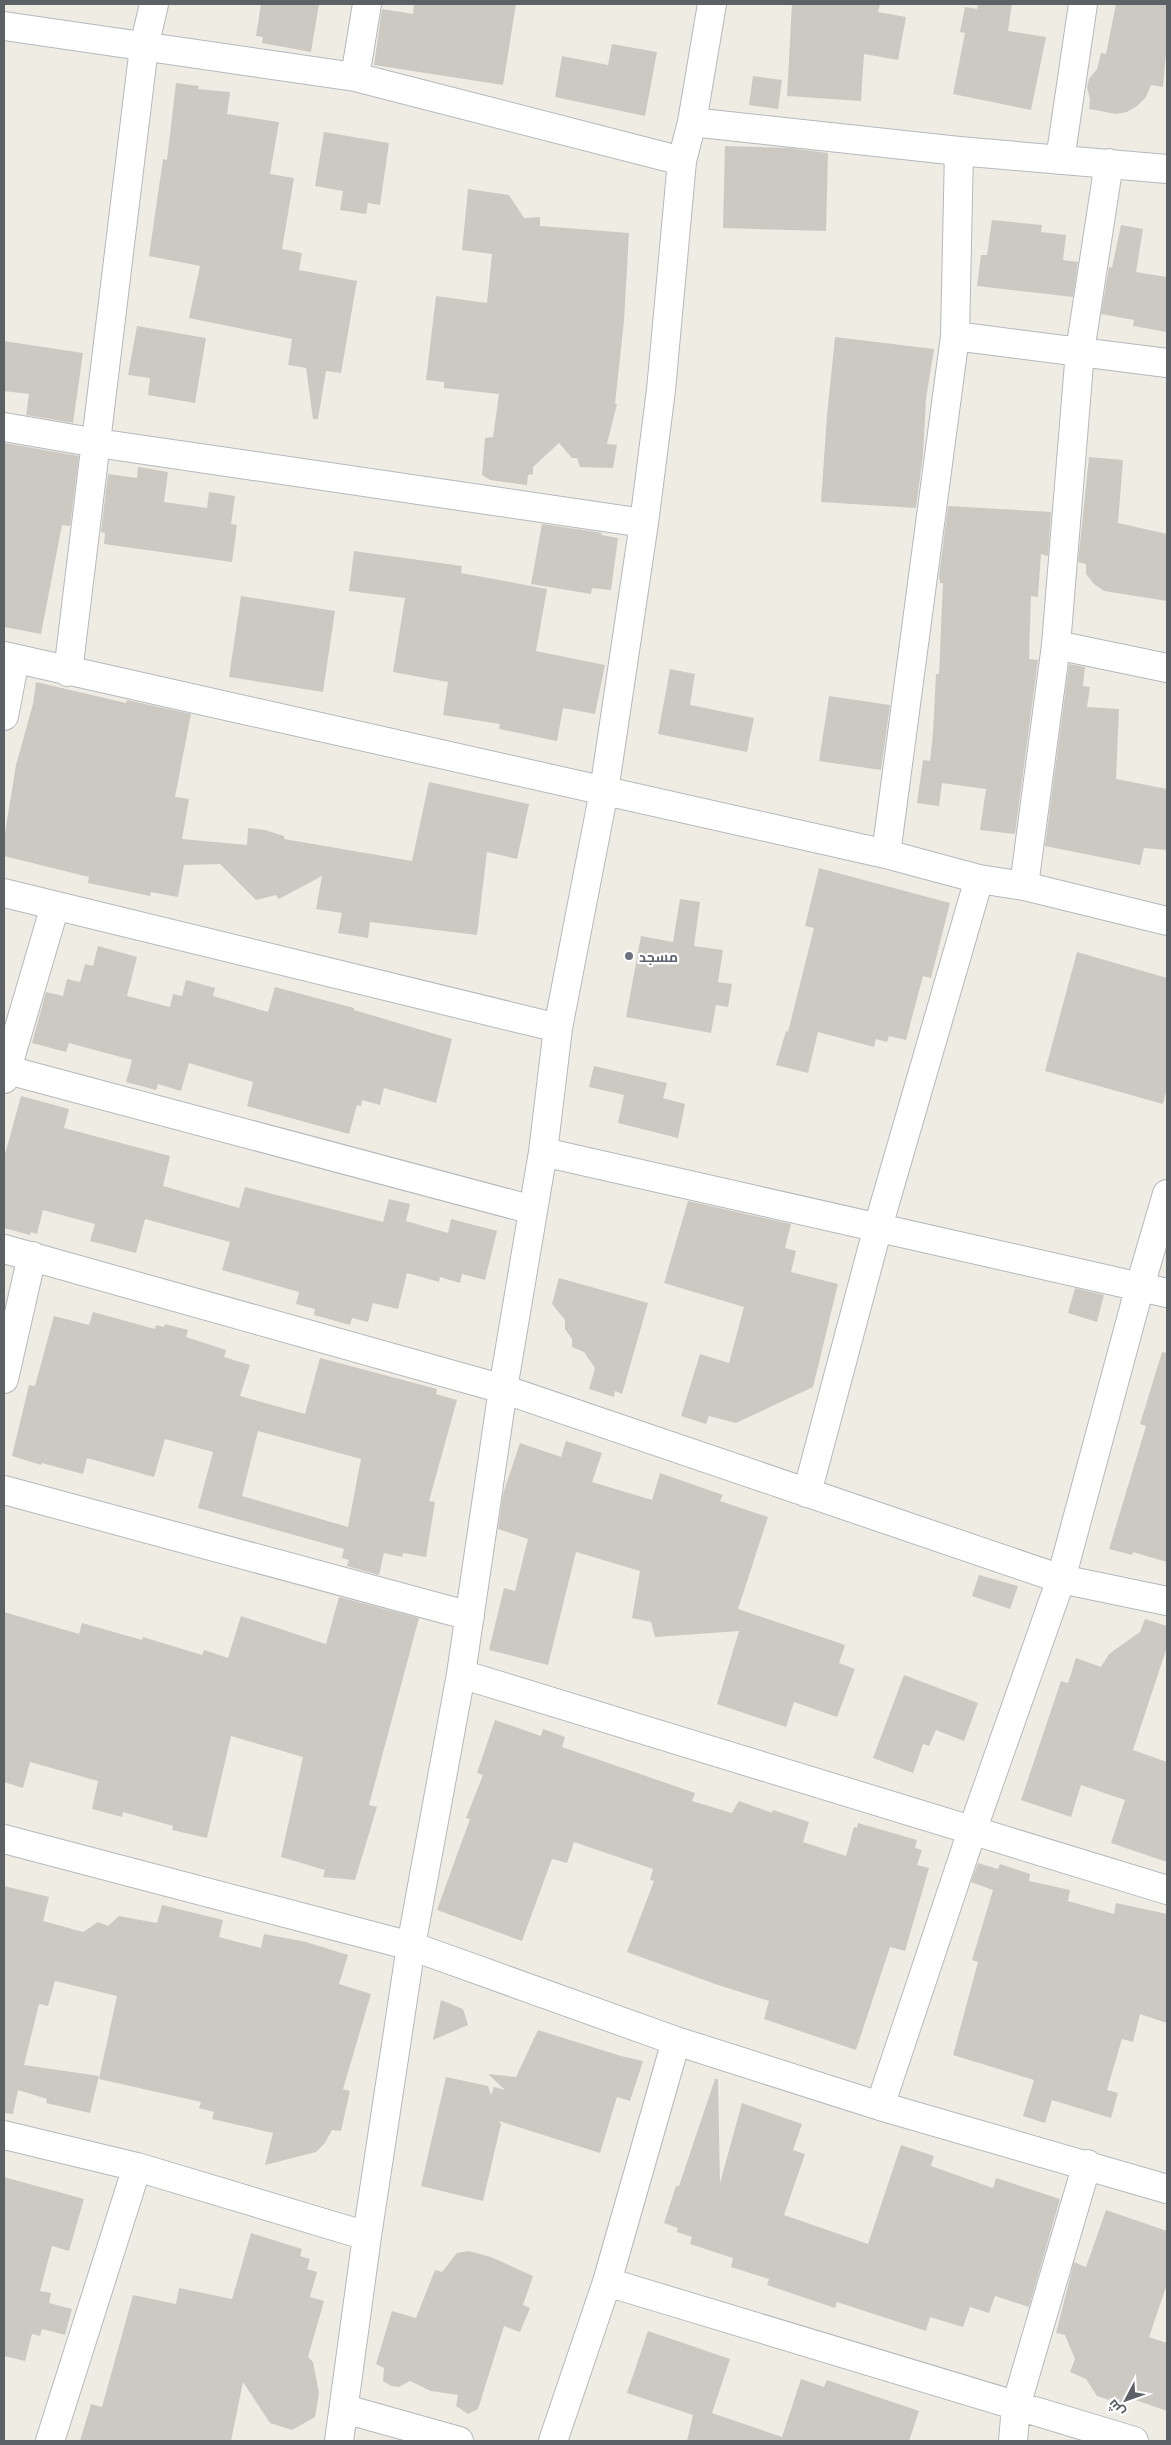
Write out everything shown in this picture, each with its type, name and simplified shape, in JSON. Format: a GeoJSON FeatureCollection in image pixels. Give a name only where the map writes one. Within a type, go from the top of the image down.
{"type":"FeatureCollection","features":[{"type":"Feature","properties":{"kind":"street"},"geometry":{"type":"LineString","coordinates":[[68,672],[144,47],[154,4]]}},
{"type":"Feature","properties":{"kind":"street"},"geometry":{"type":"LineString","coordinates":[[355,77],[367,4]]}},
{"type":"Feature","properties":{"kind":"street"},"geometry":{"type":"LineString","coordinates":[[339,2441],[345,2409],[367,2236],[411,1946],[461,1674],[504,1389],[543,1152],[558,1028],[604,791],[644,522],[661,390],[682,161],[692,122],[712,4]]}},
{"type":"Feature","properties":{"kind":"street"},"geometry":{"type":"LineString","coordinates":[[1060,160],[1083,4]]}},
{"type":"Feature","properties":{"kind":"street"},"geometry":{"type":"LineString","coordinates":[[4,26],[355,77],[682,161]]}},
{"type":"Feature","properties":{"kind":"street"},"geometry":{"type":"LineString","coordinates":[[692,122],[959,151],[1167,169]]}},
{"type":"Feature","properties":{"kind":"street"},"geometry":{"type":"LineString","coordinates":[[886,854],[955,336],[959,151]]}},
{"type":"Feature","properties":{"kind":"street"},"geometry":{"type":"LineString","coordinates":[[1024,886],[1056,645],[1080,351],[1109,163]]}},
{"type":"Feature","properties":{"kind":"street"},"geometry":{"type":"LineString","coordinates":[[955,336],[1167,363]]}},
{"type":"Feature","properties":{"kind":"street"},"geometry":{"type":"LineString","coordinates":[[4,426],[97,443],[644,522]]}},
{"type":"Feature","properties":{"kind":"street"},"geometry":{"type":"LineString","coordinates":[[1056,645],[1167,668]]}},
{"type":"Feature","properties":{"kind":"street"},"geometry":{"type":"LineString","coordinates":[[4,716],[9,658],[886,854],[979,879],[1024,886],[1167,922]]}},
{"type":"Feature","properties":{"kind":"street"},"geometry":{"type":"LineString","coordinates":[[807,1493],[878,1227],[979,879]]}},
{"type":"Feature","properties":{"kind":"street"},"geometry":{"type":"LineString","coordinates":[[4,893],[558,1028]]}},
{"type":"Feature","properties":{"kind":"street"},"geometry":{"type":"LineString","coordinates":[[55,906],[4,1073],[533,1210]]}},
{"type":"Feature","properties":{"kind":"street"},"geometry":{"type":"LineString","coordinates":[[543,1152],[1167,1293]]}},
{"type":"Feature","properties":{"kind":"street"},"geometry":{"type":"LineString","coordinates":[[880,2106],[972,1831],[1061,1579],[1140,1286],[1167,1194]]}},
{"type":"Feature","properties":{"kind":"street"},"geometry":{"type":"LineString","coordinates":[[4,1249],[504,1389],[1061,1579],[1167,1601]]}},
{"type":"Feature","properties":{"kind":"street"},"geometry":{"type":"LineString","coordinates":[[4,1379],[32,1256]]}},
{"type":"Feature","properties":{"kind":"street"},"geometry":{"type":"LineString","coordinates":[[4,1490],[470,1616]]}},
{"type":"Feature","properties":{"kind":"street"},"geometry":{"type":"LineString","coordinates":[[461,1674],[1167,1890]]}},
{"type":"Feature","properties":{"kind":"street"},"geometry":{"type":"LineString","coordinates":[[4,1839],[411,1946],[676,2041],[880,2106],[1167,2188]]}},
{"type":"Feature","properties":{"kind":"street"},"geometry":{"type":"LineString","coordinates":[[553,2441],[607,2282],[676,2041]]}},
{"type":"Feature","properties":{"kind":"street"},"geometry":{"type":"LineString","coordinates":[[4,2135],[137,2167],[367,2236]]}},
{"type":"Feature","properties":{"kind":"street"},"geometry":{"type":"LineString","coordinates":[[1013,2441],[1016,2406],[1087,2164]]}},
{"type":"Feature","properties":{"kind":"street"},"geometry":{"type":"LineString","coordinates":[[50,2441],[137,2167]]}},
{"type":"Feature","properties":{"kind":"street"},"geometry":{"type":"LineString","coordinates":[[607,2282],[1134,2441]]}},
{"type":"Feature","properties":{"kind":"street"},"geometry":{"type":"LineString","coordinates":[[345,2409],[459,2441]]}},
{"type":"Feature","properties":{"kind":"building"},"geometry":{"type":"Polygon","coordinates":[[[261,4],[319,4],[311,52],[262,43],[263,37],[256,36],[261,4]]]}},
{"type":"Feature","properties":{"kind":"building"},"geometry":{"type":"Polygon","coordinates":[[[414,4],[516,4],[503,85],[374,65],[382,9],[413,14],[414,4]]]}},
{"type":"Feature","properties":{"kind":"building"},"geometry":{"type":"Polygon","coordinates":[[[792,4],[880,4],[878,12],[906,17],[898,60],[864,54],[861,101],[787,96],[792,4]]]}},
{"type":"Feature","properties":{"kind":"building"},"geometry":{"type":"Polygon","coordinates":[[[978,4],[1012,4],[1008,31],[1046,37],[1031,110],[953,94],[965,33],[960,32],[965,7],[977,9],[978,4]]]}},
{"type":"Feature","properties":{"kind":"building"},"geometry":{"type":"Polygon","coordinates":[[[1116,4],[1167,4],[1167,42],[1163,87],[1151,85],[1146,97],[1137,106],[1127,112],[1116,114],[1089,109],[1090,99],[1087,87],[1089,79],[1097,69],[1101,53],[1106,54],[1116,4]]]}},
{"type":"Feature","properties":{"kind":"building"},"geometry":{"type":"Polygon","coordinates":[[[612,44],[657,52],[645,116],[555,97],[562,56],[608,65],[612,44]]]}},
{"type":"Feature","properties":{"kind":"building"},"geometry":{"type":"Polygon","coordinates":[[[753,76],[782,80],[778,109],[749,105],[753,76]]]}},
{"type":"Feature","properties":{"kind":"building"},"geometry":{"type":"Polygon","coordinates":[[[176,83],[199,86],[198,89],[230,92],[227,114],[279,122],[270,174],[294,178],[282,249],[302,253],[299,270],[357,281],[341,373],[326,371],[318,419],[313,419],[306,368],[288,365],[292,339],[189,318],[200,266],[149,256],[163,159],[167,160],[176,83]]]}},
{"type":"Feature","properties":{"kind":"building"},"geometry":{"type":"Polygon","coordinates":[[[324,132],[389,143],[380,205],[368,203],[366,214],[340,210],[343,191],[315,186],[324,132]]]}},
{"type":"Feature","properties":{"kind":"building"},"geometry":{"type":"Polygon","coordinates":[[[725,146],[790,148],[828,153],[826,231],[723,228],[725,146]]]}},
{"type":"Feature","properties":{"kind":"building"},"geometry":{"type":"Polygon","coordinates":[[[468,189],[509,195],[524,218],[540,217],[540,226],[629,233],[624,321],[615,404],[617,404],[607,444],[617,445],[613,468],[580,467],[577,458],[572,458],[559,443],[533,467],[533,474],[528,475],[527,485],[490,480],[482,475],[485,438],[493,437],[499,394],[444,388],[444,382],[426,380],[436,296],[487,303],[492,254],[462,250],[468,189]]]}},
{"type":"Feature","properties":{"kind":"building"},"geometry":{"type":"Polygon","coordinates":[[[992,220],[1042,225],[1041,232],[1066,235],[1063,260],[1078,262],[1073,297],[977,286],[981,255],[987,255],[992,220]]]}},
{"type":"Feature","properties":{"kind":"building"},"geometry":{"type":"Polygon","coordinates":[[[1121,225],[1143,229],[1136,272],[1167,277],[1167,332],[1133,326],[1134,320],[1101,314],[1109,267],[1112,268],[1121,225]]]}},
{"type":"Feature","properties":{"kind":"building"},"geometry":{"type":"Polygon","coordinates":[[[137,326],[206,338],[195,403],[148,395],[150,378],[128,375],[137,326]]]}},
{"type":"Feature","properties":{"kind":"building"},"geometry":{"type":"Polygon","coordinates":[[[835,337],[934,349],[926,399],[923,455],[916,508],[821,502],[835,337]]]}},
{"type":"Feature","properties":{"kind":"building"},"geometry":{"type":"Polygon","coordinates":[[[4,341],[83,353],[73,423],[26,415],[29,394],[4,391],[4,341]]]}},
{"type":"Feature","properties":{"kind":"building"},"geometry":{"type":"Polygon","coordinates":[[[4,443],[79,456],[70,526],[62,525],[41,634],[4,627],[4,443]]]}},
{"type":"Feature","properties":{"kind":"building"},"geometry":{"type":"Polygon","coordinates":[[[1089,457],[1123,460],[1118,523],[1167,534],[1167,601],[1104,591],[1094,584],[1086,574],[1086,564],[1078,562],[1089,457]]]}},
{"type":"Feature","properties":{"kind":"building"},"geometry":{"type":"Polygon","coordinates":[[[138,467],[168,472],[164,502],[207,508],[209,492],[235,496],[231,524],[237,525],[232,562],[104,544],[105,533],[101,532],[108,474],[137,478],[138,467]]]}},
{"type":"Feature","properties":{"kind":"building"},"geometry":{"type":"Polygon","coordinates":[[[948,506],[1051,512],[1048,556],[1041,554],[1038,597],[1031,596],[1029,659],[1038,660],[1015,834],[980,830],[986,789],[942,783],[939,806],[917,803],[923,760],[930,761],[933,733],[936,674],[939,674],[943,583],[940,583],[939,576],[948,506]]]}},
{"type":"Feature","properties":{"kind":"building"},"geometry":{"type":"Polygon","coordinates":[[[542,524],[597,532],[602,533],[601,535],[618,538],[611,590],[592,588],[591,594],[531,584],[542,524]]]}},
{"type":"Feature","properties":{"kind":"building"},"geometry":{"type":"Polygon","coordinates":[[[354,551],[462,566],[461,573],[547,589],[536,651],[605,665],[595,714],[563,708],[557,741],[499,729],[500,724],[443,715],[448,682],[393,672],[405,598],[349,591],[354,551]]]}},
{"type":"Feature","properties":{"kind":"building"},"geometry":{"type":"Polygon","coordinates":[[[241,596],[335,611],[323,692],[229,677],[241,596]]]}},
{"type":"Feature","properties":{"kind":"building"},"geometry":{"type":"Polygon","coordinates":[[[1069,664],[1085,667],[1083,686],[1090,687],[1087,707],[1119,709],[1116,779],[1167,789],[1167,850],[1144,848],[1140,865],[1045,846],[1069,664]]]}},
{"type":"Feature","properties":{"kind":"building"},"geometry":{"type":"Polygon","coordinates":[[[670,669],[695,674],[690,705],[754,718],[747,752],[658,734],[670,669]]]}},
{"type":"Feature","properties":{"kind":"building"},"geometry":{"type":"Polygon","coordinates":[[[36,682],[126,703],[127,700],[191,714],[175,797],[189,799],[182,839],[247,845],[248,828],[265,830],[284,836],[284,839],[412,861],[429,782],[529,804],[517,859],[487,852],[477,935],[370,922],[368,938],[338,933],[342,913],[316,909],[322,876],[279,899],[276,895],[256,900],[220,864],[184,865],[178,897],[151,892],[150,896],[88,883],[89,877],[4,856],[4,839],[16,765],[33,704],[36,682]]]}},
{"type":"Feature","properties":{"kind":"building"},"geometry":{"type":"Polygon","coordinates":[[[829,696],[890,705],[881,770],[819,761],[829,696]]]}},
{"type":"Feature","properties":{"kind":"building"},"geometry":{"type":"Polygon","coordinates":[[[819,868],[950,903],[931,978],[923,976],[906,1040],[889,1036],[887,1042],[876,1039],[874,1047],[818,1032],[808,1073],[776,1065],[786,1031],[788,1032],[814,928],[805,926],[819,868]]]}},
{"type":"Feature","properties":{"kind":"building"},"geometry":{"type":"Polygon","coordinates":[[[680,899],[700,902],[694,946],[723,950],[718,982],[732,984],[728,1007],[716,1005],[711,1033],[626,1017],[641,936],[673,942],[680,899]]]}},
{"type":"Feature","properties":{"kind":"building"},"geometry":{"type":"Polygon","coordinates":[[[98,946],[137,957],[127,996],[170,1007],[173,994],[182,996],[186,980],[215,988],[213,996],[268,1012],[275,987],[354,1008],[354,1010],[452,1039],[436,1103],[384,1088],[380,1105],[362,1100],[361,1106],[357,1105],[349,1134],[247,1106],[253,1082],[189,1063],[181,1091],[158,1084],[156,1090],[126,1082],[132,1060],[69,1043],[66,1052],[32,1043],[46,992],[63,996],[67,979],[80,982],[85,964],[93,966],[98,946]]]}},
{"type":"Feature","properties":{"kind":"building"},"geometry":{"type":"Polygon","coordinates":[[[1077,952],[1167,978],[1167,1088],[1163,1104],[1045,1071],[1077,952]]]}},
{"type":"Feature","properties":{"kind":"building"},"geometry":{"type":"Polygon","coordinates":[[[594,1066],[667,1083],[663,1098],[685,1104],[678,1138],[618,1123],[624,1095],[589,1087],[594,1066]]]}},
{"type":"Feature","properties":{"kind":"building"},"geometry":{"type":"Polygon","coordinates":[[[21,1096],[69,1109],[64,1128],[170,1156],[163,1186],[239,1208],[245,1187],[383,1222],[389,1199],[410,1204],[406,1221],[448,1233],[451,1219],[497,1231],[485,1280],[462,1274],[460,1283],[440,1277],[439,1282],[407,1273],[398,1309],[373,1303],[368,1322],[352,1318],[350,1325],[314,1315],[315,1309],[296,1304],[299,1292],[222,1270],[230,1242],[145,1219],[136,1253],[90,1241],[95,1224],[43,1210],[37,1234],[31,1232],[30,1235],[4,1228],[4,1158],[21,1096]]]}},
{"type":"Feature","properties":{"kind":"building"},"geometry":{"type":"Polygon","coordinates":[[[688,1201],[791,1224],[785,1248],[796,1251],[791,1272],[838,1284],[813,1387],[736,1423],[709,1416],[706,1424],[681,1416],[700,1354],[729,1363],[744,1307],[664,1283],[688,1201]]]}},
{"type":"Feature","properties":{"kind":"building"},"geometry":{"type":"Polygon","coordinates":[[[559,1278],[648,1303],[622,1394],[615,1391],[614,1397],[589,1389],[595,1368],[584,1352],[572,1347],[572,1339],[565,1329],[565,1320],[552,1304],[559,1278]]]}},
{"type":"Feature","properties":{"kind":"building"},"geometry":{"type":"Polygon","coordinates":[[[1075,1288],[1104,1295],[1097,1322],[1068,1313],[1075,1288]]]}},
{"type":"Feature","properties":{"kind":"building"},"geometry":{"type":"Polygon","coordinates":[[[93,1312],[155,1329],[156,1325],[164,1327],[165,1324],[188,1330],[186,1337],[226,1350],[224,1357],[250,1365],[240,1396],[305,1414],[320,1358],[437,1389],[436,1394],[457,1400],[429,1501],[435,1502],[426,1557],[403,1553],[402,1557],[384,1553],[379,1575],[347,1566],[349,1560],[342,1558],[344,1549],[198,1508],[213,1452],[165,1439],[154,1477],[87,1458],[83,1474],[42,1463],[41,1465],[12,1456],[29,1385],[35,1386],[54,1316],[89,1325],[93,1312]],[[258,1431],[242,1496],[348,1527],[361,1459],[258,1431]]]}},
{"type":"Feature","properties":{"kind":"building"},"geometry":{"type":"Polygon","coordinates":[[[1162,1352],[1167,1353],[1167,1562],[1133,1552],[1132,1555],[1109,1549],[1146,1426],[1140,1424],[1162,1352]]]}},
{"type":"Feature","properties":{"kind":"building"},"geometry":{"type":"Polygon","coordinates":[[[566,1441],[602,1453],[592,1482],[652,1500],[660,1473],[723,1495],[720,1501],[768,1517],[738,1609],[845,1645],[839,1663],[855,1669],[837,1717],[794,1702],[786,1727],[717,1704],[739,1631],[655,1637],[651,1622],[632,1618],[640,1571],[576,1552],[548,1665],[489,1650],[504,1588],[515,1591],[528,1539],[498,1529],[503,1494],[520,1443],[561,1457],[566,1441]]]}},
{"type":"Feature","properties":{"kind":"building"},"geometry":{"type":"Polygon","coordinates":[[[979,1575],[1018,1586],[1010,1609],[972,1596],[979,1575]]]}},
{"type":"Feature","properties":{"kind":"building"},"geometry":{"type":"Polygon","coordinates":[[[339,1597],[419,1618],[369,1805],[377,1807],[355,1880],[323,1877],[325,1870],[281,1857],[303,1757],[231,1736],[207,1838],[172,1830],[173,1826],[123,1812],[122,1817],[92,1809],[98,1781],[30,1762],[23,1788],[4,1782],[4,1612],[79,1634],[82,1623],[142,1640],[143,1637],[202,1655],[204,1650],[228,1658],[241,1616],[326,1644],[339,1597]]]}},
{"type":"Feature","properties":{"kind":"building"},"geometry":{"type":"Polygon","coordinates":[[[1145,1619],[1167,1626],[1167,1647],[1133,1750],[1167,1762],[1167,1862],[1111,1843],[1125,1800],[1081,1785],[1071,1817],[1021,1800],[1061,1681],[1068,1683],[1076,1658],[1101,1667],[1109,1654],[1140,1632],[1145,1619]]]}},
{"type":"Feature","properties":{"kind":"building"},"geometry":{"type":"Polygon","coordinates":[[[904,1675],[978,1703],[964,1741],[936,1730],[929,1746],[923,1744],[913,1773],[873,1758],[904,1675]]]}},
{"type":"Feature","properties":{"kind":"building"},"geometry":{"type":"Polygon","coordinates":[[[495,1720],[541,1736],[543,1729],[565,1737],[562,1747],[695,1793],[692,1801],[732,1813],[739,1801],[772,1813],[773,1810],[809,1822],[803,1842],[846,1856],[854,1827],[857,1828],[858,1823],[917,1840],[915,1848],[922,1850],[917,1865],[929,1868],[905,1951],[890,1947],[856,2050],[764,2019],[769,2001],[715,1984],[627,1952],[654,1881],[650,1880],[653,1869],[574,1842],[567,1863],[552,1859],[522,1941],[437,1910],[470,1819],[466,1818],[483,1775],[477,1773],[495,1720]]]}},
{"type":"Feature","properties":{"kind":"building"},"geometry":{"type":"Polygon","coordinates":[[[978,1863],[998,1869],[1000,1864],[1030,1874],[1029,1881],[1070,1890],[1068,1901],[1114,1914],[1116,1903],[1167,1914],[1167,2023],[1140,2014],[1133,2042],[1122,2039],[1107,2090],[1118,2093],[1111,2118],[1052,2100],[1045,2123],[1023,2116],[1034,2080],[953,2055],[978,1962],[972,1960],[993,1890],[971,1882],[978,1863]]]}},
{"type":"Feature","properties":{"kind":"building"},"geometry":{"type":"Polygon","coordinates":[[[4,1886],[49,1897],[43,1921],[83,1932],[98,1922],[108,1926],[119,1916],[157,1923],[162,1905],[223,1920],[219,1937],[261,1948],[264,1934],[306,1942],[348,1955],[339,1984],[371,1994],[343,2089],[350,2091],[341,2131],[332,2130],[325,2143],[316,2152],[265,2165],[273,2133],[212,2119],[214,2112],[199,2108],[201,2102],[99,2079],[117,1996],[55,1981],[48,2006],[39,2004],[24,2065],[99,2076],[90,2113],[46,2103],[47,2099],[18,2090],[13,2114],[4,2113],[4,1886]]]}},
{"type":"Feature","properties":{"kind":"building"},"geometry":{"type":"Polygon","coordinates":[[[441,2000],[463,2009],[468,2025],[433,2040],[441,2000]]]}},
{"type":"Feature","properties":{"kind":"building"},"geometry":{"type":"Polygon","coordinates":[[[538,2030],[643,2061],[630,2101],[617,2097],[600,2153],[499,2121],[501,2124],[483,2201],[421,2186],[446,2077],[488,2086],[491,2095],[494,2087],[505,2090],[488,2074],[516,2077],[538,2030]]]}},
{"type":"Feature","properties":{"kind":"building"},"geometry":{"type":"Polygon","coordinates":[[[715,2079],[718,2079],[720,2183],[742,2103],[802,2124],[793,2150],[805,2154],[784,2215],[868,2244],[901,2145],[934,2156],[931,2166],[993,2188],[996,2178],[1060,2199],[1029,2307],[995,2296],[989,2313],[970,2307],[963,2327],[930,2317],[926,2331],[837,2302],[835,2308],[767,2285],[769,2279],[731,2267],[733,2258],[690,2244],[692,2237],[677,2232],[678,2228],[664,2223],[676,2186],[679,2186],[715,2079]]]}},
{"type":"Feature","properties":{"kind":"building"},"geometry":{"type":"Polygon","coordinates":[[[4,2177],[84,2199],[69,2251],[52,2246],[40,2291],[51,2293],[49,2303],[72,2309],[65,2335],[42,2329],[40,2336],[32,2334],[25,2361],[4,2356],[4,2177]]]}},
{"type":"Feature","properties":{"kind":"building"},"geometry":{"type":"Polygon","coordinates":[[[1106,2210],[1167,2231],[1167,2284],[1149,2337],[1167,2343],[1167,2411],[1124,2396],[1122,2404],[1097,2396],[1086,2379],[1070,2372],[1075,2359],[1065,2335],[1056,2333],[1074,2262],[1086,2267],[1106,2210]]]}},
{"type":"Feature","properties":{"kind":"building"},"geometry":{"type":"Polygon","coordinates":[[[251,2233],[302,2249],[300,2256],[310,2259],[307,2269],[317,2272],[310,2297],[324,2301],[308,2357],[313,2362],[319,2393],[315,2417],[292,2430],[270,2423],[243,2382],[231,2441],[80,2441],[91,2404],[102,2407],[133,2295],[176,2304],[179,2288],[232,2299],[251,2233]]]}},
{"type":"Feature","properties":{"kind":"building"},"geometry":{"type":"Polygon","coordinates":[[[469,2251],[491,2257],[533,2276],[523,2305],[530,2308],[520,2332],[504,2326],[478,2409],[468,2414],[456,2406],[458,2395],[431,2391],[410,2381],[399,2387],[391,2386],[383,2381],[384,2368],[376,2364],[392,2311],[416,2318],[435,2270],[442,2272],[457,2253],[469,2251]]]}},
{"type":"Feature","properties":{"kind":"building"},"geometry":{"type":"Polygon","coordinates":[[[648,2331],[730,2359],[712,2413],[782,2437],[801,2379],[824,2387],[827,2380],[919,2411],[909,2441],[687,2441],[693,2415],[627,2393],[648,2331]]]}},
{"type":"Feature","properties":{"kind":"place","name":"مسجد"},"geometry":{"type":"Point","coordinates":[629,956]}}]}
